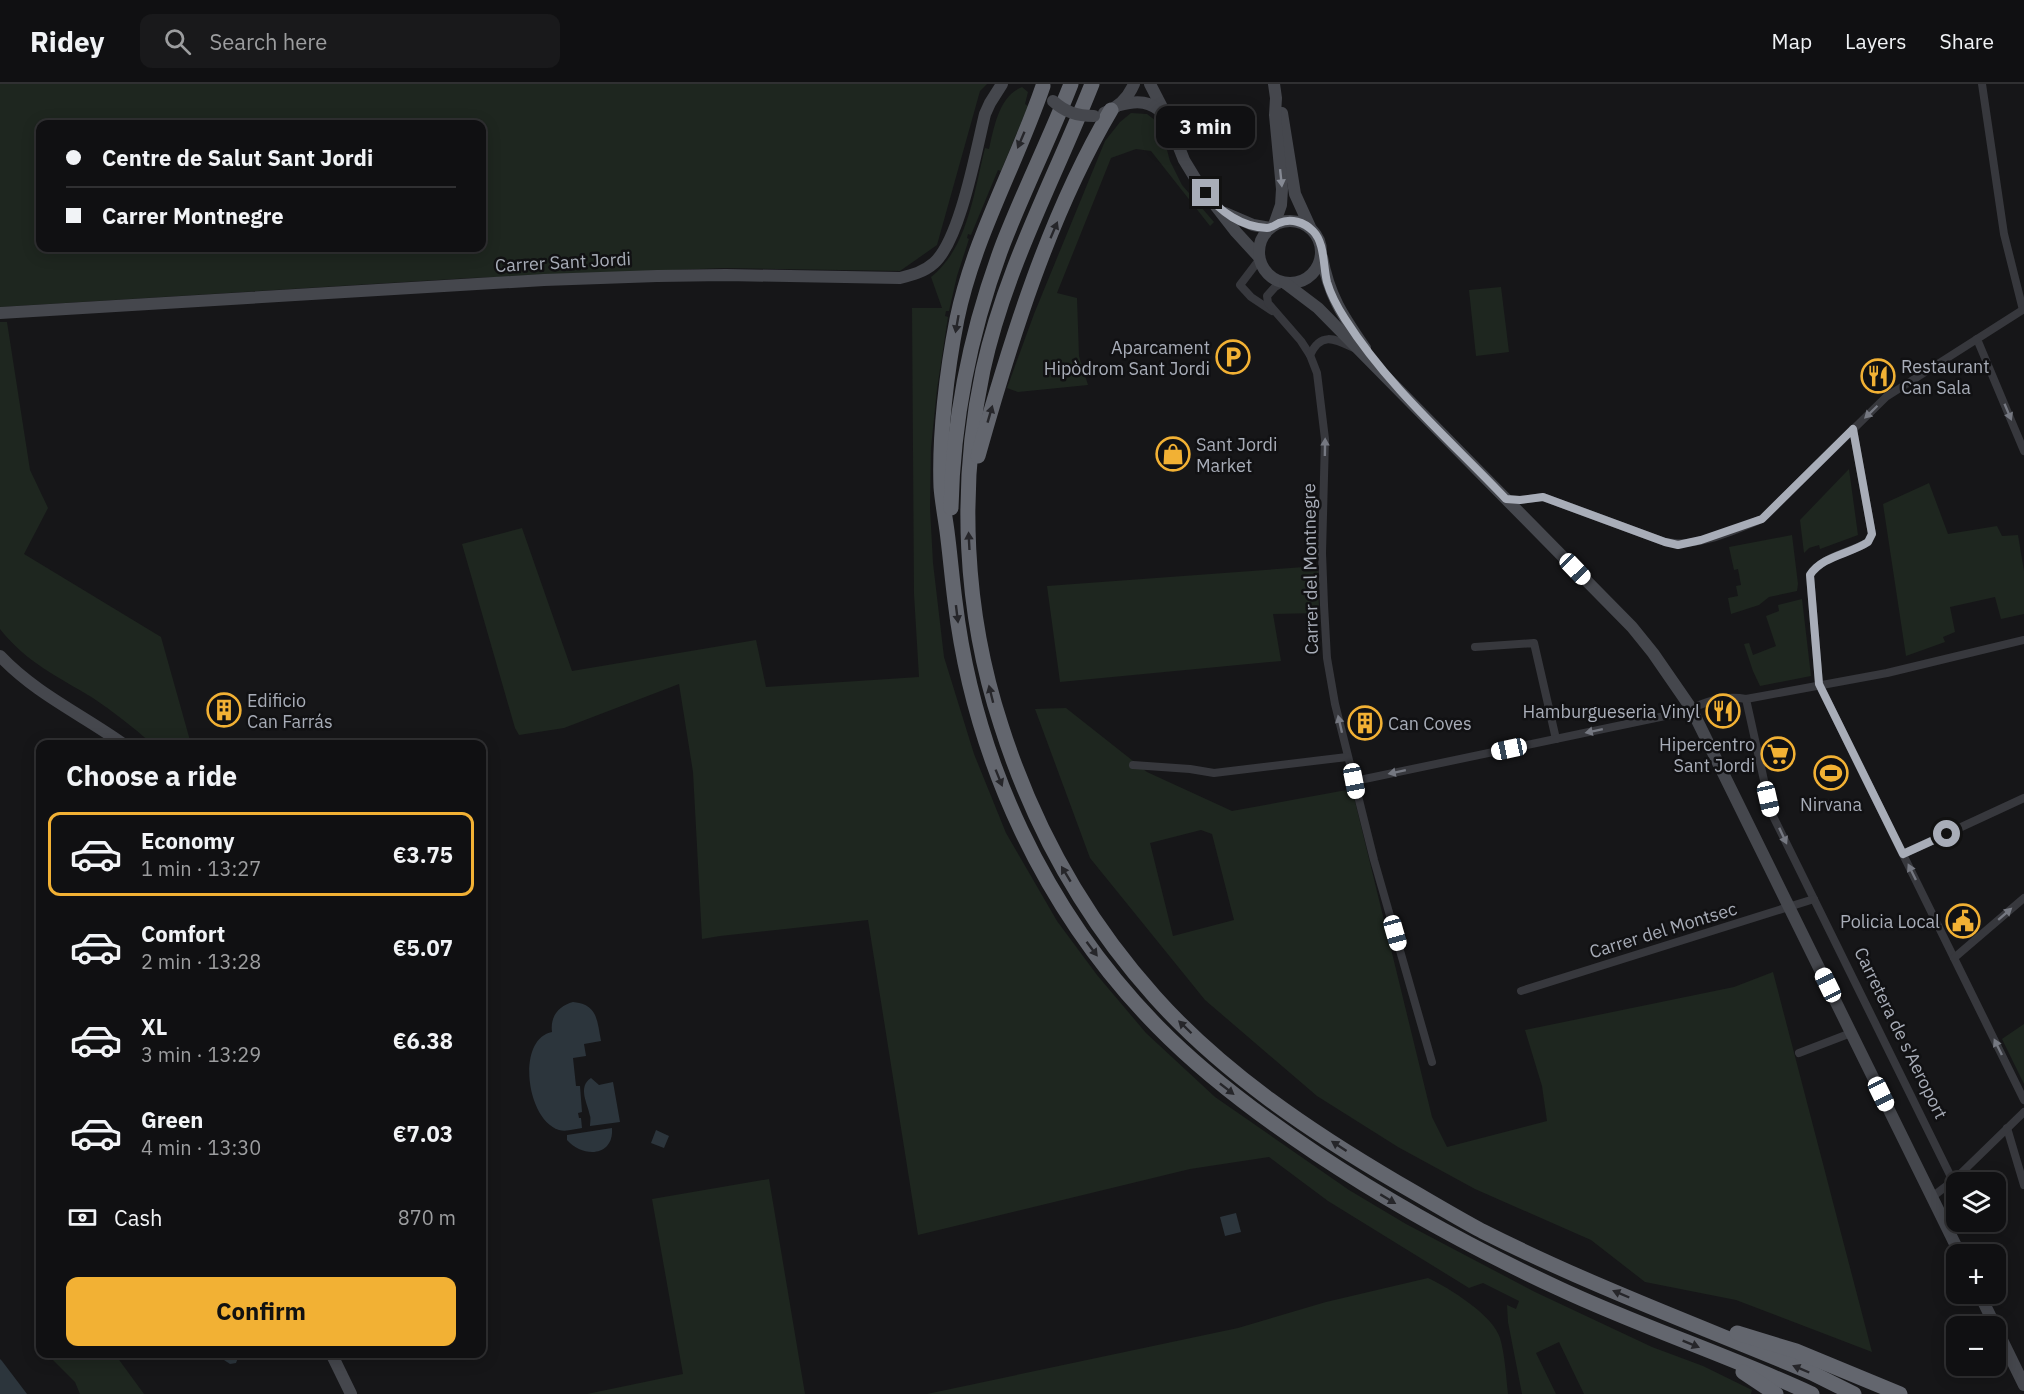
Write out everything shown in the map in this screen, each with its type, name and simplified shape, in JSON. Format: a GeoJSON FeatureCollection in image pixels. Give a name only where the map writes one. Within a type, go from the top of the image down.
{"type":"FeatureCollection","features":[{"type":"Feature","properties":{"kind":"highway"},"geometry":{"type":"LineString","coordinates":[[950,556],[954,443],[964,374],[975,329],[1003,243],[1071,84]]}},
{"type":"Feature","properties":{"kind":"highway"},"geometry":{"type":"LineString","coordinates":[[1092,84],[1020,249],[1002,299],[983,372],[973,429],[968,490],[970,566],[980,641],[992,699],[1010,754],[1036,818],[1061,866],[1093,918],[1121,957],[1149,990],[1170,1013],[1230,1068],[1279,1106],[1379,1172],[1501,1240],[1690,1323],[1812,1373],[1854,1394]]}},
{"type":"Feature","properties":{"kind":"highway"},"geometry":{"type":"LineString","coordinates":[[1043,85],[987,221],[967,277],[956,322],[943,422],[941,488],[960,643],[969,682],[992,759],[1018,826],[1043,873],[1077,928],[1106,967],[1158,1026],[1217,1082],[1268,1121],[1399,1205],[1472,1246],[1559,1289],[1812,1394]]}},
{"type":"Feature","properties":{"kind":"highway"},"geometry":{"type":"LineString","coordinates":[[968,490],[999,382],[1046,248],[1096,135],[1115,108]]}},
{"type":"Feature","properties":{"kind":"highway"},"geometry":{"type":"LineString","coordinates":[[1690,1323],[1768,1342],[1900,1394]]}},
{"type":"Feature","properties":{"kind":"highway"},"geometry":{"type":"LineString","coordinates":[[1712,1353],[1776,1394]]}},
{"type":"Feature","properties":{"kind":"main road"},"geometry":{"type":"LineString","coordinates":[[1115,108],[1126,98],[1134,84]]}},
{"type":"Feature","properties":{"kind":"main road"},"geometry":{"type":"LineString","coordinates":[[1150,84],[1167,117],[1184,160],[1198,183],[1259,259],[1269,276],[1284,283],[1318,308],[1632,627],[1653,653],[1691,708],[1955,1244]]}},
{"type":"Feature","properties":{"kind":"main road"},"geometry":{"type":"LineString","coordinates":[[1274,84],[1295,194],[1310,228],[1316,235],[1328,285],[1335,302],[1380,369]]}},
{"type":"Feature","properties":{"kind":"main road","name":"Carrer Sant Jordi"},"geometry":{"type":"LineString","coordinates":[[0,313],[532,281],[657,276],[726,274],[900,278],[919,273],[933,264],[944,252],[959,215],[985,114],[1002,85]]}},
{"type":"Feature","properties":{"kind":"main road"},"geometry":{"type":"LineString","coordinates":[[1043,85],[1053,101],[1068,111],[1085,116],[1094,116],[1129,102],[1144,102],[1167,117]]}},
{"type":"Feature","properties":{"kind":"main road"},"geometry":{"type":"LineString","coordinates":[[1259,259],[1260,241],[1272,226],[1281,205],[1279,119]]}},
{"type":"Feature","properties":{"kind":"main road"},"geometry":{"type":"LineString","coordinates":[[1221,211],[1246,223],[1272,226],[1283,221],[1293,221],[1310,228]]}},
{"type":"Feature","properties":{"kind":"main road"},"geometry":{"type":"LineString","coordinates":[[1284,283],[1296,283],[1306,279],[1320,262],[1321,252]]}},
{"type":"Feature","properties":{"kind":"main road"},"geometry":{"type":"LineString","coordinates":[[0,656],[19,675],[44,694],[118,740]]}},
{"type":"Feature","properties":{"kind":"main road"},"geometry":{"type":"LineString","coordinates":[[1985,1304],[2022,1378]]}},
{"type":"Feature","properties":{"kind":"main road"},"geometry":{"type":"LineString","coordinates":[[333,1358],[351,1394]]}},
{"type":"Feature","properties":{"kind":"street"},"geometry":{"type":"LineString","coordinates":[[1506,499],[1543,497],[1678,545],[1701,540],[1762,519],[1886,398],[2024,310],[2004,234],[1982,84]]}},
{"type":"Feature","properties":{"kind":"street","name":"Carrer del Montnegre"},"geometry":{"type":"LineString","coordinates":[[1259,259],[1240,285],[1251,297],[1279,317]]}},
{"type":"Feature","properties":{"kind":"street","name":"Carrer del Montnegre"},"geometry":{"type":"LineString","coordinates":[[1284,283],[1275,287],[1267,296],[1268,303],[1310,355],[1317,373],[1320,394],[1325,439],[1322,554],[1327,658],[1347,758],[1432,1062]]}},
{"type":"Feature","properties":{"kind":"street"},"geometry":{"type":"LineString","coordinates":[[1310,355],[1314,346],[1330,338],[1361,351]]}},
{"type":"Feature","properties":{"kind":"street"},"geometry":{"type":"LineString","coordinates":[[1977,339],[2024,451]]}},
{"type":"Feature","properties":{"kind":"street"},"geometry":{"type":"LineString","coordinates":[[1853,429],[1872,534],[1868,542],[1815,567],[1810,575],[1819,684],[2024,1100]]}},
{"type":"Feature","properties":{"kind":"street"},"geometry":{"type":"LineString","coordinates":[[1354,781],[1680,713],[1704,702],[1732,697],[1746,699],[1887,673],[2024,640]]}},
{"type":"Feature","properties":{"kind":"street"},"geometry":{"type":"LineString","coordinates":[[1475,647],[1534,643],[1556,739]]}},
{"type":"Feature","properties":{"kind":"street","name":"Carretera de s'Aeroport"},"geometry":{"type":"LineString","coordinates":[[1746,699],[1771,812],[1949,1172]]}},
{"type":"Feature","properties":{"kind":"street"},"geometry":{"type":"LineString","coordinates":[[1133,765],[1214,773],[1347,758]]}},
{"type":"Feature","properties":{"kind":"street"},"geometry":{"type":"LineString","coordinates":[[1903,854],[2024,798]]}},
{"type":"Feature","properties":{"kind":"street"},"geometry":{"type":"LineString","coordinates":[[1954,958],[2024,898]]}},
{"type":"Feature","properties":{"kind":"street","name":"Carrer del Montsec"},"geometry":{"type":"LineString","coordinates":[[1521,991],[1814,899]]}},
{"type":"Feature","properties":{"kind":"street"},"geometry":{"type":"LineString","coordinates":[[1799,1053],[1851,1033]]}},
{"type":"Feature","properties":{"kind":"street"},"geometry":{"type":"LineString","coordinates":[[1962,1172],[2024,1112]]}},
{"type":"Feature","properties":{"kind":"street"},"geometry":{"type":"LineString","coordinates":[[2007,1128],[2024,1185]]}},
{"type":"Feature","properties":{"kind":"street"},"geometry":{"type":"LineString","coordinates":[[1932,1197],[1946,1186]]}},
{"type":"Feature","properties":{"kind":"shaded area"},"geometry":{"type":"Polygon","coordinates":[[[0,84],[987,84],[980,91],[937,245],[900,271],[725,268],[470,278],[0,307],[0,84]]]}},
{"type":"Feature","properties":{"kind":"shaded area"},"geometry":{"type":"Polygon","coordinates":[[[1022,87],[1028,92],[1025,104],[1028,106],[971,235],[968,234],[969,239],[949,311],[946,311],[945,316],[948,317],[931,448],[930,508],[933,563],[944,657],[974,754],[1006,833],[1057,921],[1097,975],[1146,1033],[1215,1097],[1349,1190],[1406,1224],[1535,1292],[1652,1347],[1703,1366],[1752,1390],[1751,1394],[1584,1394],[1559,1342],[1536,1353],[1556,1394],[1522,1394],[1508,1322],[1507,1305],[1516,1309],[1519,1301],[1483,1283],[1469,1288],[1328,1201],[1269,1157],[1190,1169],[918,1235],[868,920],[702,939],[693,772],[679,684],[564,728],[519,735],[515,728],[462,544],[522,528],[572,671],[756,640],[766,687],[919,677],[914,594],[912,308],[942,308],[931,277],[954,251],[961,235],[973,200],[985,148],[989,149],[999,113],[1008,97],[1022,87]]]}},
{"type":"Feature","properties":{"kind":"shaded area"},"geometry":{"type":"Polygon","coordinates":[[[1131,113],[1147,114],[1160,124],[1170,161],[1182,185],[1214,222],[1210,226],[1151,151],[1136,149],[1111,158],[1057,293],[1077,298],[1079,356],[1088,385],[1018,392],[1007,388],[1034,314],[1105,141],[1120,122],[1131,113]]]}},
{"type":"Feature","properties":{"kind":"shaded area"},"geometry":{"type":"Polygon","coordinates":[[[1501,287],[1509,352],[1476,356],[1469,290],[1501,287]]]}},
{"type":"Feature","properties":{"kind":"shaded area"},"geometry":{"type":"Polygon","coordinates":[[[0,322],[7,322],[30,470],[48,508],[24,554],[161,637],[190,740],[147,740],[101,703],[32,660],[0,629],[0,322]]]}},
{"type":"Feature","properties":{"kind":"shaded area"},"geometry":{"type":"Polygon","coordinates":[[[1849,469],[1858,535],[1820,549],[1819,545],[1809,548],[1804,553],[1800,520],[1849,469]]]}},
{"type":"Feature","properties":{"kind":"shaded area"},"geometry":{"type":"Polygon","coordinates":[[[1929,483],[1948,534],[1997,526],[2002,536],[2018,535],[2024,571],[2024,614],[2001,619],[1995,597],[1950,607],[1955,632],[1943,637],[1945,642],[1906,656],[1883,504],[1929,483]]]}},
{"type":"Feature","properties":{"kind":"shaded area"},"geometry":{"type":"Polygon","coordinates":[[[1792,535],[1797,591],[1769,597],[1759,605],[1731,614],[1728,598],[1738,596],[1736,586],[1741,585],[1738,569],[1734,570],[1729,547],[1792,535]]]}},
{"type":"Feature","properties":{"kind":"shaded area"},"geometry":{"type":"Polygon","coordinates":[[[1318,566],[1319,613],[1273,614],[1281,661],[1060,682],[1047,586],[1318,566]]]}},
{"type":"Feature","properties":{"kind":"shaded area"},"geometry":{"type":"Polygon","coordinates":[[[1802,599],[1811,676],[1760,686],[1744,644],[1749,643],[1753,655],[1776,646],[1766,616],[1779,611],[1778,605],[1802,599]]]}},
{"type":"Feature","properties":{"kind":"shaded area"},"geometry":{"type":"Polygon","coordinates":[[[1066,708],[1147,772],[1232,811],[1352,789],[1432,1117],[1447,1147],[1547,1121],[1542,1086],[1525,1030],[1734,987],[1773,972],[1872,1352],[1736,1300],[1645,1282],[1591,1240],[1475,1189],[1398,1147],[1317,1096],[1205,1000],[1090,858],[1035,709],[1066,708]],[[1201,830],[1150,843],[1173,936],[1234,920],[1212,834],[1201,830]]]}},
{"type":"Feature","properties":{"kind":"shaded area"},"geometry":{"type":"Polygon","coordinates":[[[573,1002],[581,1003],[592,1010],[597,1020],[601,1041],[584,1044],[586,1056],[573,1058],[576,1086],[580,1086],[582,1112],[578,1113],[582,1128],[562,1131],[548,1123],[539,1111],[530,1080],[530,1063],[533,1049],[541,1038],[552,1032],[552,1021],[556,1012],[573,1002]]]}},
{"type":"Feature","properties":{"kind":"shaded area"},"geometry":{"type":"Polygon","coordinates":[[[2024,1024],[2024,1084],[2002,1039],[2024,1024]]]}},
{"type":"Feature","properties":{"kind":"shaded area"},"geometry":{"type":"Polygon","coordinates":[[[591,1078],[599,1085],[613,1082],[620,1122],[590,1126],[584,1091],[591,1078]]]}},
{"type":"Feature","properties":{"kind":"shaded area"},"geometry":{"type":"Polygon","coordinates":[[[612,1128],[608,1145],[596,1152],[581,1150],[567,1140],[567,1135],[612,1128]]]}},
{"type":"Feature","properties":{"kind":"shaded area"},"geometry":{"type":"Polygon","coordinates":[[[656,1130],[669,1136],[664,1148],[651,1143],[656,1130]]]}},
{"type":"Feature","properties":{"kind":"shaded area"},"geometry":{"type":"Polygon","coordinates":[[[769,1179],[805,1394],[587,1394],[683,1374],[652,1199],[769,1179]]]}},
{"type":"Feature","properties":{"kind":"shaded area"},"geometry":{"type":"Polygon","coordinates":[[[1236,1213],[1241,1232],[1225,1236],[1220,1217],[1236,1213]]]}},
{"type":"Feature","properties":{"kind":"shaded area"},"geometry":{"type":"Polygon","coordinates":[[[1428,1278],[1469,1303],[1496,1329],[1503,1351],[1508,1394],[927,1394],[1238,1328],[1326,1302],[1428,1278]]]}},
{"type":"Feature","properties":{"kind":"shaded area"},"geometry":{"type":"Polygon","coordinates":[[[51,1358],[118,1358],[144,1394],[80,1394],[75,1382],[51,1358]]]}},
{"type":"Feature","properties":{"kind":"shaded area"},"geometry":{"type":"Polygon","coordinates":[[[223,1358],[238,1358],[236,1363],[230,1364],[223,1358]]]}},
{"type":"Feature","properties":{"kind":"shaded area"},"geometry":{"type":"Polygon","coordinates":[[[0,1359],[2,1361],[27,1394],[0,1394],[0,1359]]]}},
{"type":"Feature","properties":{"kind":"place","name":"Aparcament Hipòdrom Sant Jordi"},"geometry":{"type":"Point","coordinates":[1233,357]}},
{"type":"Feature","properties":{"kind":"place","name":"Restaurant Can Sala"},"geometry":{"type":"Point","coordinates":[1878,376]}},
{"type":"Feature","properties":{"kind":"place","name":"Sant Jordi Market"},"geometry":{"type":"Point","coordinates":[1173,454]}},
{"type":"Feature","properties":{"kind":"place","name":"Edificio Can Farrás"},"geometry":{"type":"Point","coordinates":[224,710]}},
{"type":"Feature","properties":{"kind":"place","name":"Hamburgueseria Vinyl"},"geometry":{"type":"Point","coordinates":[1723,711]}},
{"type":"Feature","properties":{"kind":"place","name":"Can Coves"},"geometry":{"type":"Point","coordinates":[1365,723]}},
{"type":"Feature","properties":{"kind":"place","name":"Hipercentro Sant Jordi"},"geometry":{"type":"Point","coordinates":[1778,754]}},
{"type":"Feature","properties":{"kind":"place","name":"Nirvana"},"geometry":{"type":"Point","coordinates":[1831,773]}},
{"type":"Feature","properties":{"kind":"place","name":"Policia Local"},"geometry":{"type":"Point","coordinates":[1963,921]}},
{"type":"Feature","properties":{"kind":"route"},"geometry":{"type":"LineString","coordinates":[[1206,193],[1221,211],[1240,221],[1270,228],[1283,221],[1293,221],[1310,228],[1320,243],[1328,285],[1335,302],[1380,369],[1506,499],[1543,497],[1678,545],[1701,540],[1762,519],[1853,429],[1872,534],[1868,542],[1815,567],[1810,575],[1819,684],[1903,854],[1947,834]]}}]}
